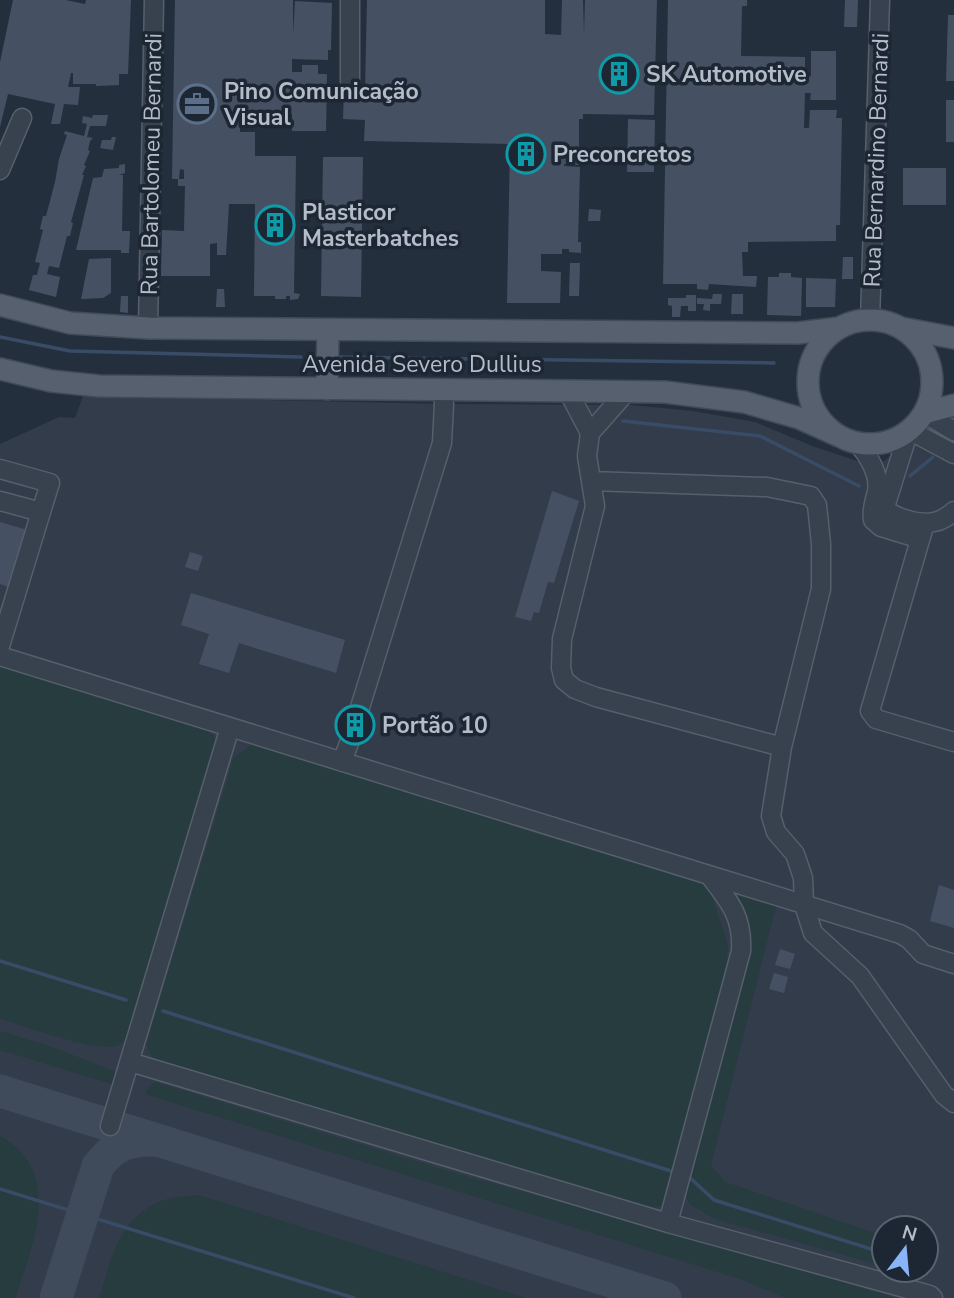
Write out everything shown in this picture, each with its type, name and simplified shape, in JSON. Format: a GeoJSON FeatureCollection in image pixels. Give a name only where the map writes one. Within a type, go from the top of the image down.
{"type":"FeatureCollection","features":[{"type":"Feature","properties":{"kind":"main road","name":"Avenida Severo Dullius"},"geometry":{"type":"LineString","coordinates":[[0,305],[70,323],[148,328],[798,333],[839,328]]}},
{"type":"Feature","properties":{"kind":"main road"},"geometry":{"type":"LineString","coordinates":[[897,327],[920,345],[927,359],[932,388],[925,413],[909,430],[894,439],[876,444],[848,439],[826,425],[815,412],[809,396],[810,364],[827,337],[854,322],[870,320],[954,338]]}},
{"type":"Feature","properties":{"kind":"main road"},"geometry":{"type":"LineString","coordinates":[[327,389],[328,331]]}},
{"type":"Feature","properties":{"kind":"main road","name":"Avenida Severo Dullius"},"geometry":{"type":"LineString","coordinates":[[0,369],[51,381],[99,386],[666,392],[744,402],[799,418],[848,439]]}},
{"type":"Feature","properties":{"kind":"main road"},"geometry":{"type":"LineString","coordinates":[[925,413],[954,405]]}},
{"type":"Feature","properties":{"kind":"street","name":"Rua Bartolomeu Bernardi"},"geometry":{"type":"LineString","coordinates":[[148,328],[154,0]]}},
{"type":"Feature","properties":{"kind":"street"},"geometry":{"type":"LineString","coordinates":[[349,0],[350,82]]}},
{"type":"Feature","properties":{"kind":"street","name":"Rua Bernardino Bernardi"},"geometry":{"type":"LineString","coordinates":[[870,320],[880,0]]}},
{"type":"Feature","properties":{"kind":"street"},"geometry":{"type":"LineString","coordinates":[[0,170],[22,118]]}},
{"type":"Feature","properties":{"kind":"street"},"geometry":{"type":"LineString","coordinates":[[342,762],[442,443],[443,390]]}},
{"type":"Feature","properties":{"kind":"street"},"geometry":{"type":"LineString","coordinates":[[568,391],[590,433]]}},
{"type":"Feature","properties":{"kind":"street"},"geometry":{"type":"LineString","coordinates":[[627,391],[590,433],[587,456],[595,506],[562,639],[561,668],[564,680],[575,689],[596,697],[782,747]]}},
{"type":"Feature","properties":{"kind":"street"},"geometry":{"type":"LineString","coordinates":[[925,413],[954,431]]}},
{"type":"Feature","properties":{"kind":"street"},"geometry":{"type":"LineString","coordinates":[[922,531],[886,509],[909,430],[954,454]]}},
{"type":"Feature","properties":{"kind":"street"},"geometry":{"type":"LineString","coordinates":[[848,439],[868,456],[876,476],[878,487],[872,516],[875,523],[881,527],[922,531],[954,511]]}},
{"type":"Feature","properties":{"kind":"street"},"geometry":{"type":"LineString","coordinates":[[0,469],[50,483],[4,621],[0,646]]}},
{"type":"Feature","properties":{"kind":"street"},"geometry":{"type":"LineString","coordinates":[[591,481],[767,487],[811,495],[817,505],[821,544],[821,589],[782,747],[771,816],[776,832],[795,854],[803,878],[804,905],[813,933],[860,976],[944,1095],[954,1103]]}},
{"type":"Feature","properties":{"kind":"street"},"geometry":{"type":"LineString","coordinates":[[0,501],[41,512]]}},
{"type":"Feature","properties":{"kind":"street"},"geometry":{"type":"LineString","coordinates":[[922,531],[870,711],[876,719],[954,742]]}},
{"type":"Feature","properties":{"kind":"street"},"geometry":{"type":"LineString","coordinates":[[0,656],[900,934],[909,939],[923,954],[954,964]]}},
{"type":"Feature","properties":{"kind":"street"},"geometry":{"type":"LineString","coordinates":[[110,1126],[230,727]]}},
{"type":"Feature","properties":{"kind":"street"},"geometry":{"type":"LineString","coordinates":[[668,1223],[741,951],[742,933],[734,909],[709,875]]}},
{"type":"Feature","properties":{"kind":"street"},"geometry":{"type":"LineString","coordinates":[[130,1062],[668,1223],[934,1297]]}},
{"type":"Feature","properties":{"kind":"shaded area"},"geometry":{"type":"Polygon","coordinates":[[[83,396],[631,405],[693,411],[755,422],[815,447],[866,464],[884,461],[937,421],[954,412],[954,1298],[0,1298],[0,444],[59,417],[75,418],[83,396]]]}},
{"type":"Feature","properties":{"kind":"green space"},"geometry":{"type":"Polygon","coordinates":[[[0,665],[206,729],[214,736],[217,746],[128,1038],[119,1045],[109,1047],[79,1043],[0,1018],[0,665]]]}},
{"type":"Feature","properties":{"kind":"green space"},"geometry":{"type":"Polygon","coordinates":[[[253,744],[708,886],[728,944],[726,977],[671,1189],[662,1206],[645,1209],[166,1068],[152,1056],[146,1044],[234,757],[253,744]]]}},
{"type":"Feature","properties":{"kind":"green space"},"geometry":{"type":"Polygon","coordinates":[[[731,892],[776,906],[711,1165],[725,1182],[870,1231],[870,1262],[715,1219],[690,1204],[684,1194],[740,977],[731,892]]]}},
{"type":"Feature","properties":{"kind":"green space"},"geometry":{"type":"Polygon","coordinates":[[[0,1031],[52,1047],[116,1072],[112,1084],[0,1050],[0,1031]]]}},
{"type":"Feature","properties":{"kind":"green space"},"geometry":{"type":"Polygon","coordinates":[[[155,1082],[462,1175],[895,1298],[786,1298],[740,1279],[145,1094],[155,1082]]]}},
{"type":"Feature","properties":{"kind":"green space"},"geometry":{"type":"Polygon","coordinates":[[[0,1136],[20,1152],[32,1170],[38,1189],[39,1211],[35,1233],[15,1298],[0,1298],[0,1136]]]}},
{"type":"Feature","properties":{"kind":"green space"},"geometry":{"type":"Polygon","coordinates":[[[198,1195],[526,1298],[99,1298],[113,1254],[135,1218],[161,1201],[198,1195]]]}},
{"type":"Feature","properties":{"kind":"building"},"geometry":{"type":"Polygon","coordinates":[[[13,0],[66,0],[85,4],[86,0],[131,0],[128,74],[119,74],[119,85],[96,86],[73,84],[71,73],[68,87],[80,87],[78,105],[64,104],[60,124],[51,124],[55,104],[8,94],[0,127],[0,62],[13,0]]]}},
{"type":"Feature","properties":{"kind":"building"},"geometry":{"type":"Polygon","coordinates":[[[175,0],[293,0],[293,34],[295,1],[332,3],[331,50],[328,50],[328,60],[292,59],[292,72],[302,72],[302,65],[318,65],[318,74],[327,74],[326,131],[292,131],[292,114],[240,113],[240,132],[255,132],[255,156],[296,156],[294,293],[300,294],[298,299],[290,300],[290,296],[286,296],[286,299],[275,299],[275,296],[254,296],[255,204],[229,204],[226,255],[217,255],[217,243],[210,244],[210,276],[161,276],[162,230],[184,231],[185,186],[178,186],[178,179],[172,179],[175,0]],[[180,169],[179,179],[184,179],[184,170],[180,169]]]}},
{"type":"Feature","properties":{"kind":"building"},"geometry":{"type":"Polygon","coordinates":[[[367,0],[545,0],[545,34],[561,35],[562,0],[583,0],[584,34],[585,0],[657,0],[654,115],[583,114],[583,119],[579,119],[579,165],[564,164],[580,167],[578,242],[581,242],[581,253],[562,249],[562,254],[541,254],[541,271],[561,272],[560,303],[507,303],[510,144],[364,141],[365,120],[343,119],[344,90],[365,91],[367,0]]]}},
{"type":"Feature","properties":{"kind":"building"},"geometry":{"type":"Polygon","coordinates":[[[668,0],[747,0],[747,6],[742,6],[741,56],[805,57],[805,76],[811,76],[811,51],[836,51],[836,100],[810,100],[811,93],[805,93],[804,128],[809,128],[810,110],[837,110],[836,118],[842,118],[840,225],[836,225],[836,241],[748,242],[748,252],[742,252],[743,276],[757,276],[756,287],[709,284],[708,290],[697,289],[697,284],[663,284],[668,0]]]}},
{"type":"Feature","properties":{"kind":"building"},"geometry":{"type":"Polygon","coordinates":[[[845,0],[858,0],[857,27],[844,27],[845,0]]]}},
{"type":"Feature","properties":{"kind":"building"},"geometry":{"type":"Polygon","coordinates":[[[948,15],[954,15],[954,81],[946,81],[948,15]]]}},
{"type":"Feature","properties":{"kind":"building"},"geometry":{"type":"Polygon","coordinates":[[[946,100],[954,100],[954,142],[946,142],[946,100]]]}},
{"type":"Feature","properties":{"kind":"building"},"geometry":{"type":"Polygon","coordinates":[[[93,115],[108,115],[106,126],[90,126],[87,137],[93,138],[84,165],[86,166],[71,222],[70,236],[67,236],[59,268],[49,266],[47,274],[60,277],[56,297],[29,290],[40,263],[35,262],[43,230],[40,229],[43,216],[46,216],[67,135],[64,134],[65,131],[84,136],[87,124],[82,123],[83,116],[92,118],[93,115]]]}},
{"type":"Feature","properties":{"kind":"building"},"geometry":{"type":"Polygon","coordinates":[[[628,119],[655,120],[654,172],[627,172],[628,119]]]}},
{"type":"Feature","properties":{"kind":"building"},"geometry":{"type":"Polygon","coordinates":[[[116,137],[113,150],[100,148],[102,140],[111,140],[116,137]]]}},
{"type":"Feature","properties":{"kind":"building"},"geometry":{"type":"Polygon","coordinates":[[[323,157],[363,157],[361,297],[321,296],[323,157]]]}},
{"type":"Feature","properties":{"kind":"building"},"geometry":{"type":"Polygon","coordinates":[[[125,164],[125,173],[119,175],[123,175],[122,231],[130,231],[129,253],[121,253],[121,250],[76,250],[93,178],[102,177],[104,169],[119,168],[119,165],[125,164]]]}},
{"type":"Feature","properties":{"kind":"building"},"geometry":{"type":"Polygon","coordinates":[[[903,168],[946,168],[946,205],[903,205],[903,168]]]}},
{"type":"Feature","properties":{"kind":"building"},"geometry":{"type":"Polygon","coordinates":[[[589,209],[601,210],[600,221],[588,221],[589,209]]]}},
{"type":"Feature","properties":{"kind":"building"},"geometry":{"type":"Polygon","coordinates":[[[843,257],[853,257],[853,279],[842,279],[843,257]]]}},
{"type":"Feature","properties":{"kind":"building"},"geometry":{"type":"Polygon","coordinates":[[[111,258],[111,293],[103,298],[81,299],[89,259],[111,258]]]}},
{"type":"Feature","properties":{"kind":"building"},"geometry":{"type":"Polygon","coordinates":[[[570,263],[580,263],[579,296],[569,296],[570,263]]]}},
{"type":"Feature","properties":{"kind":"building"},"geometry":{"type":"Polygon","coordinates":[[[779,273],[791,273],[791,277],[802,278],[801,316],[767,315],[768,277],[779,277],[779,273]]]}},
{"type":"Feature","properties":{"kind":"building"},"geometry":{"type":"Polygon","coordinates":[[[806,278],[836,279],[835,307],[806,307],[806,278]]]}},
{"type":"Feature","properties":{"kind":"building"},"geometry":{"type":"Polygon","coordinates":[[[217,289],[224,289],[225,307],[216,307],[217,289]]]}},
{"type":"Feature","properties":{"kind":"building"},"geometry":{"type":"Polygon","coordinates":[[[713,294],[722,294],[721,304],[710,304],[710,311],[703,310],[704,304],[697,304],[697,298],[712,299],[713,294]]]}},
{"type":"Feature","properties":{"kind":"building"},"geometry":{"type":"Polygon","coordinates":[[[732,294],[743,294],[743,314],[731,314],[732,294]]]}},
{"type":"Feature","properties":{"kind":"building"},"geometry":{"type":"Polygon","coordinates":[[[686,295],[696,295],[696,311],[688,311],[688,306],[681,306],[680,317],[672,317],[672,306],[668,305],[668,298],[686,298],[686,295]]]}},
{"type":"Feature","properties":{"kind":"building"},"geometry":{"type":"Polygon","coordinates":[[[121,296],[128,296],[128,313],[120,312],[121,296]]]}},
{"type":"Feature","properties":{"kind":"building"},"geometry":{"type":"Polygon","coordinates":[[[552,491],[579,501],[554,583],[548,582],[539,613],[534,612],[531,621],[515,617],[552,491]]]}},
{"type":"Feature","properties":{"kind":"building"},"geometry":{"type":"Polygon","coordinates":[[[0,522],[31,531],[14,589],[0,584],[0,522]]]}},
{"type":"Feature","properties":{"kind":"building"},"geometry":{"type":"Polygon","coordinates":[[[190,552],[203,556],[198,571],[185,567],[190,552]]]}},
{"type":"Feature","properties":{"kind":"building"},"geometry":{"type":"Polygon","coordinates":[[[191,593],[345,640],[336,673],[239,643],[229,673],[199,664],[209,634],[181,625],[191,593]]]}},
{"type":"Feature","properties":{"kind":"building","name":"Portão 10"},"geometry":{"type":"Polygon","coordinates":[[[346,714],[368,720],[364,735],[342,729],[346,714]]]}},
{"type":"Feature","properties":{"kind":"building"},"geometry":{"type":"Polygon","coordinates":[[[939,885],[954,890],[954,928],[930,921],[939,885]]]}},
{"type":"Feature","properties":{"kind":"building"},"geometry":{"type":"Polygon","coordinates":[[[780,949],[795,954],[790,969],[775,965],[780,949]]]}},
{"type":"Feature","properties":{"kind":"building"},"geometry":{"type":"Polygon","coordinates":[[[774,973],[788,977],[784,993],[769,989],[774,973]]]}},
{"type":"Feature","properties":{"kind":"waterway"},"geometry":{"type":"LineString","coordinates":[[0,337],[70,351],[301,357]]}},
{"type":"Feature","properties":{"kind":"waterway"},"geometry":{"type":"LineString","coordinates":[[337,357],[774,363]]}},
{"type":"Feature","properties":{"kind":"waterway"},"geometry":{"type":"LineString","coordinates":[[623,421],[760,436],[859,486]]}},
{"type":"Feature","properties":{"kind":"waterway"},"geometry":{"type":"LineString","coordinates":[[910,476],[933,457]]}},
{"type":"Feature","properties":{"kind":"waterway"},"geometry":{"type":"LineString","coordinates":[[0,961],[126,1000]]}},
{"type":"Feature","properties":{"kind":"waterway"},"geometry":{"type":"LineString","coordinates":[[163,1011],[671,1171]]}},
{"type":"Feature","properties":{"kind":"waterway"},"geometry":{"type":"LineString","coordinates":[[688,1176],[714,1200],[870,1249]]}},
{"type":"Feature","properties":{"kind":"waterway"},"geometry":{"type":"LineString","coordinates":[[0,1189],[354,1298]]}},
{"type":"Feature","properties":{"kind":"taxiway"},"geometry":{"type":"LineString","coordinates":[[0,1091],[665,1298]]}},
{"type":"Feature","properties":{"kind":"taxiway"},"geometry":{"type":"LineString","coordinates":[[56,1298],[98,1166],[122,1145],[154,1140]]}},
{"type":"Feature","properties":{"kind":"place","name":"SK Automotive"},"geometry":{"type":"Point","coordinates":[619,74]}},
{"type":"Feature","properties":{"kind":"place","name":"Pino Comunicação Visual"},"geometry":{"type":"Point","coordinates":[197,104]}},
{"type":"Feature","properties":{"kind":"place","name":"Preconcretos"},"geometry":{"type":"Point","coordinates":[526,154]}},
{"type":"Feature","properties":{"kind":"place","name":"Plasticor Masterbatches"},"geometry":{"type":"Point","coordinates":[275,225]}},
{"type":"Feature","properties":{"kind":"place","name":"Portão 10"},"geometry":{"type":"Point","coordinates":[355,725]}}]}
